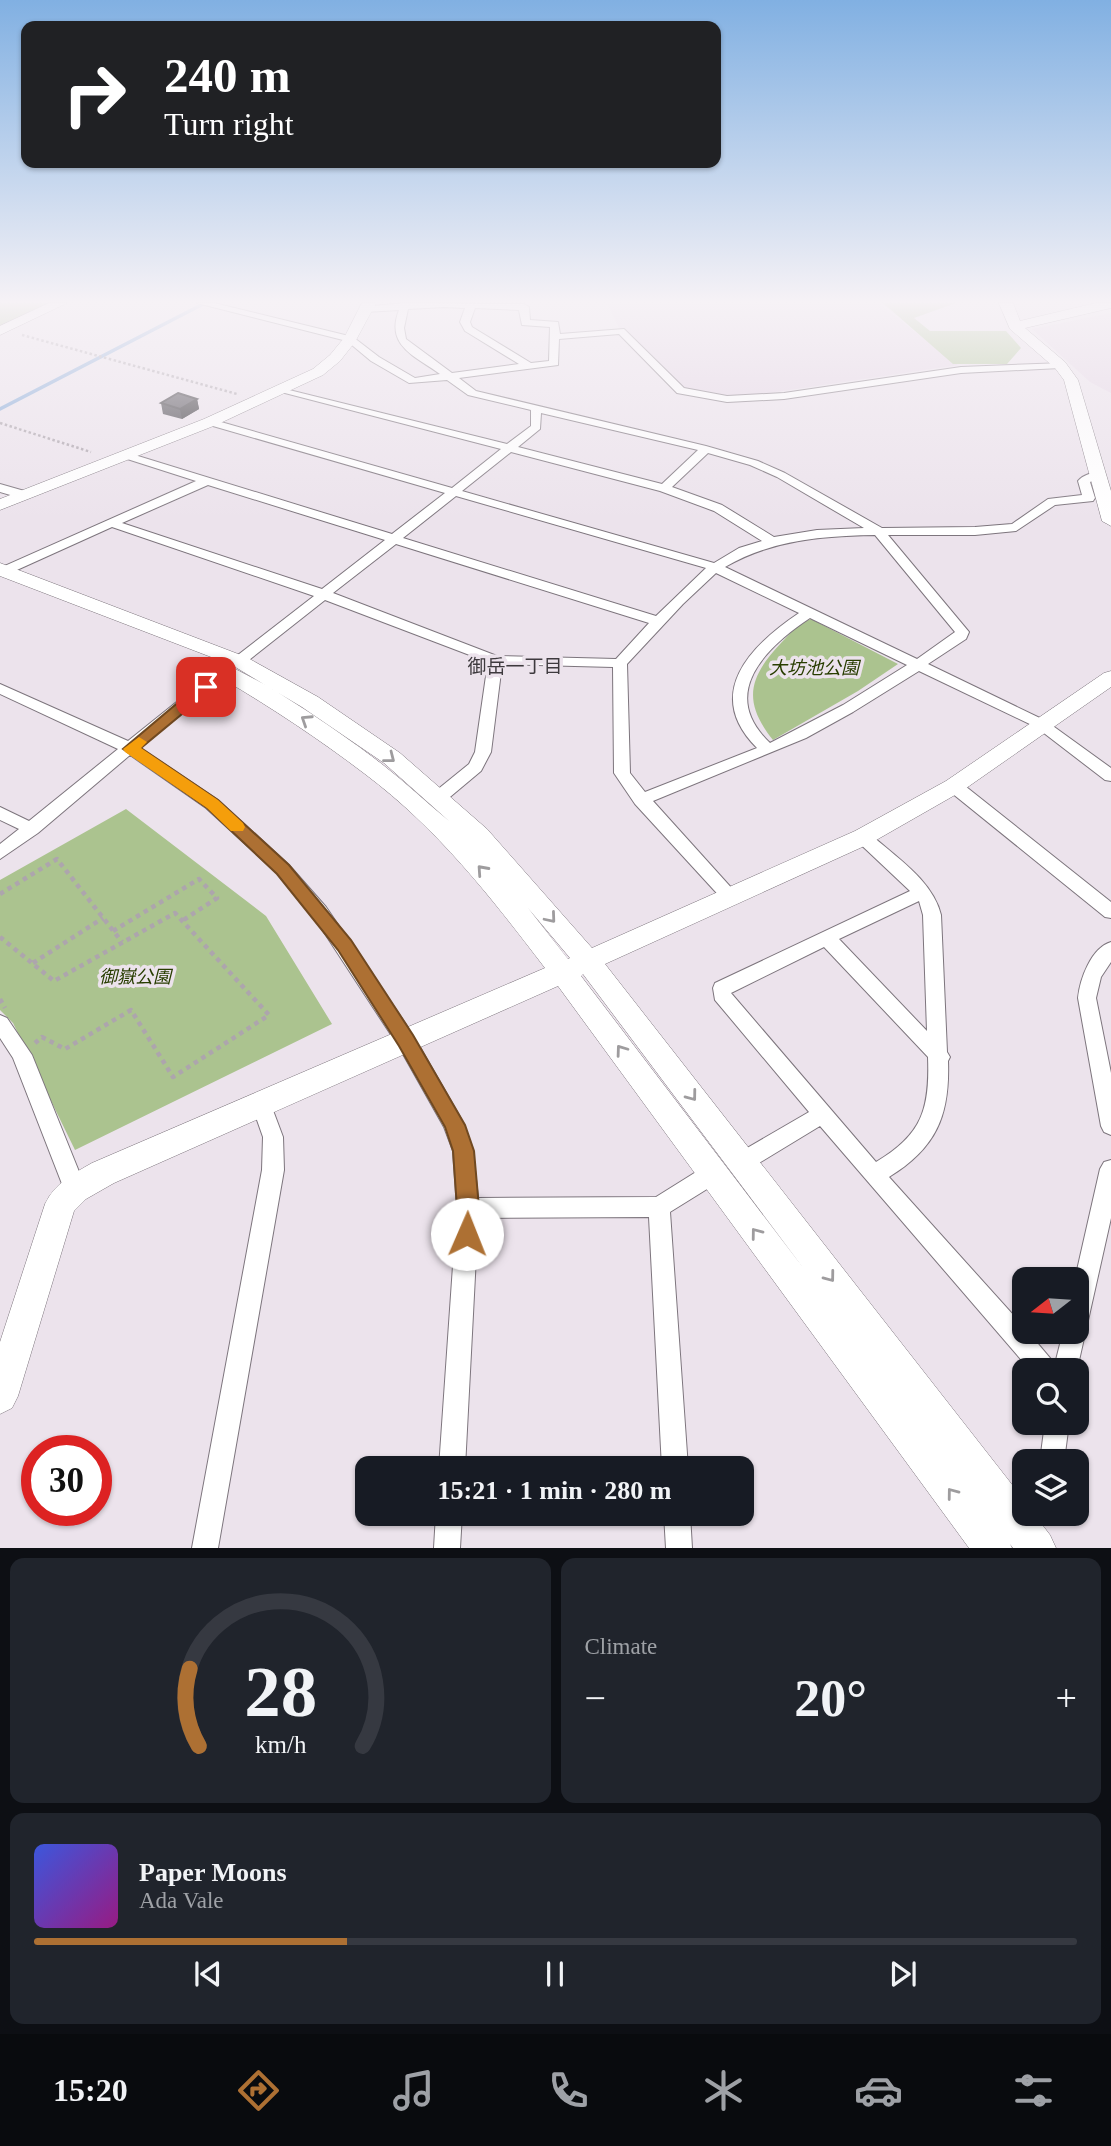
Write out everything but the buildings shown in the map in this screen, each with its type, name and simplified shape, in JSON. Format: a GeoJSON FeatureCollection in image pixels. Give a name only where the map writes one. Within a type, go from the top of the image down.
{"type":"FeatureCollection","features":[{"type":"Feature","properties":{"kind":"street"},"geometry":{"type":"LineString","coordinates":[[0,505],[210,422],[285,390],[312,375]]}},
{"type":"Feature","properties":{"kind":"street"},"geometry":{"type":"LineString","coordinates":[[403,375],[413,381],[458,375]]}},
{"type":"Feature","properties":{"kind":"street"},"geometry":{"type":"LineString","coordinates":[[665,375],[681,391],[727,399],[784,396],[925,375]]}},
{"type":"Feature","properties":{"kind":"street"},"geometry":{"type":"LineString","coordinates":[[1066,375],[1074,386],[1111,521]]}},
{"type":"Feature","properties":{"kind":"street"},"geometry":{"type":"LineString","coordinates":[[452,376],[472,393],[706,449],[768,469],[877,530],[962,632],[961,636],[918,664],[818,725],[641,800]]}},
{"type":"Feature","properties":{"kind":"street"},"geometry":{"type":"LineString","coordinates":[[285,390],[664,488],[718,508],[773,542]]}},
{"type":"Feature","properties":{"kind":"street"},"geometry":{"type":"LineString","coordinates":[[0,853],[452,491],[536,427],[536,407]]}},
{"type":"Feature","properties":{"kind":"street"},"geometry":{"type":"LineString","coordinates":[[210,422],[715,567],[1041,724],[1111,776]]}},
{"type":"Feature","properties":{"kind":"street"},"geometry":{"type":"LineString","coordinates":[[664,488],[706,449]]}},
{"type":"Feature","properties":{"kind":"street"},"geometry":{"type":"LineString","coordinates":[[120,457],[394,538],[660,622]]}},
{"type":"Feature","properties":{"kind":"street"},"geometry":{"type":"LineString","coordinates":[[730,897],[625,780],[622,773],[620,663],[715,567],[773,542],[877,530],[994,530],[1016,527],[1052,502],[1089,498],[1084,481],[1097,475]]}},
{"type":"Feature","properties":{"kind":"street"},"geometry":{"type":"LineString","coordinates":[[1,574],[206,481]]}},
{"type":"Feature","properties":{"kind":"street"},"geometry":{"type":"LineString","coordinates":[[0,488],[24,495]]}},
{"type":"Feature","properties":{"kind":"street"},"geometry":{"type":"LineString","coordinates":[[111,523],[325,595],[495,660],[620,663]]}},
{"type":"Feature","properties":{"kind":"street"},"geometry":{"type":"LineString","coordinates":[[1,574],[232,666],[341,722],[392,758],[479,835],[515,874],[712,1174],[993,1548]]}},
{"type":"Feature","properties":{"kind":"street"},"geometry":{"type":"LineString","coordinates":[[766,749],[750,732],[740,712],[741,685],[745,673],[761,653],[781,632],[809,612]]}},
{"type":"Feature","properties":{"kind":"street"},"geometry":{"type":"LineString","coordinates":[[438,798],[475,766],[482,752],[495,660]]}},
{"type":"Feature","properties":{"kind":"street"},"geometry":{"type":"LineString","coordinates":[[232,666],[419,806],[575,966],[742,1162],[1032,1531]]}},
{"type":"Feature","properties":{"kind":"street"},"geometry":{"type":"LineString","coordinates":[[0,1396],[61,1204],[75,1189],[103,1173],[406,1041],[863,836],[954,786],[1111,677]]}},
{"type":"Feature","properties":{"kind":"street"},"geometry":{"type":"LineString","coordinates":[[0,688],[131,749],[212,804],[283,869],[344,945],[406,1041],[454,1125],[463,1151],[468,1208],[453,1456]]}},
{"type":"Feature","properties":{"kind":"street"},"geometry":{"type":"LineString","coordinates":[[954,786],[1111,912]]}},
{"type":"Feature","properties":{"kind":"street"},"geometry":{"type":"LineString","coordinates":[[0,813],[32,828]]}},
{"type":"Feature","properties":{"kind":"street"},"geometry":{"type":"LineString","coordinates":[[863,836],[922,892],[932,915],[940,1057],[939,1089],[925,1137],[908,1155],[874,1175]]}},
{"type":"Feature","properties":{"kind":"street"},"geometry":{"type":"LineString","coordinates":[[922,892],[722,988],[722,995],[874,1175],[1035,1358]]}},
{"type":"Feature","properties":{"kind":"street"},"geometry":{"type":"LineString","coordinates":[[828,939],[940,1057]]}},
{"type":"Feature","properties":{"kind":"street"},"geometry":{"type":"LineString","coordinates":[[1111,949],[1097,965],[1089,981],[1087,998],[1111,1126]]}},
{"type":"Feature","properties":{"kind":"street"},"geometry":{"type":"LineString","coordinates":[[2,1032],[22,1055],[75,1189]]}},
{"type":"Feature","properties":{"kind":"street"},"geometry":{"type":"LineString","coordinates":[[205,1548],[274,1170],[273,1137],[261,1103]]}},
{"type":"Feature","properties":{"kind":"street"},"geometry":{"type":"LineString","coordinates":[[742,1162],[823,1114]]}},
{"type":"Feature","properties":{"kind":"street"},"geometry":{"type":"LineString","coordinates":[[1089,1267],[1111,1169]]}},
{"type":"Feature","properties":{"kind":"street"},"geometry":{"type":"LineString","coordinates":[[468,1208],[659,1207],[712,1174]]}},
{"type":"Feature","properties":{"kind":"street"},"geometry":{"type":"LineString","coordinates":[[659,1207],[673,1456]]}},
{"type":"Feature","properties":{"kind":"street"},"geometry":{"type":"LineString","coordinates":[[447,1548],[448,1526]]}},
{"type":"Feature","properties":{"kind":"street"},"geometry":{"type":"LineString","coordinates":[[678,1526],[679,1548]]}},
{"type":"Feature","properties":{"kind":"path"},"geometry":{"type":"LineString","coordinates":[[165,375],[259,401]]}},
{"type":"Feature","properties":{"kind":"path"},"geometry":{"type":"LineString","coordinates":[[0,423],[120,457]]}},
{"type":"Feature","properties":{"kind":"path"},"geometry":{"type":"LineString","coordinates":[[0,894],[57,859],[122,943]]}},
{"type":"Feature","properties":{"kind":"path"},"geometry":{"type":"LineString","coordinates":[[113,930],[199,879],[216,898],[183,921]]}},
{"type":"Feature","properties":{"kind":"path"},"geometry":{"type":"LineString","coordinates":[[0,937],[54,981],[175,913],[269,1015],[173,1077],[131,1010],[65,1049],[42,1037],[22,1055]]}},
{"type":"Feature","properties":{"kind":"path"},"geometry":{"type":"LineString","coordinates":[[33,963],[103,918]]}},
{"type":"Feature","properties":{"kind":"shaded area"},"geometry":{"type":"Polygon","coordinates":[[[669,375],[888,375],[734,398],[685,390],[669,375]]]}},
{"type":"Feature","properties":{"kind":"shaded area"},"geometry":{"type":"Polygon","coordinates":[[[1083,375],[1111,375],[1111,393],[1083,375]]]}},
{"type":"Feature","properties":{"kind":"green space","name":"大坊池公園"},"geometry":{"type":"Polygon","coordinates":[[[811,619],[898,664],[858,691],[773,740],[763,726],[753,701],[756,678],[781,643],[798,626],[811,619]]]}},
{"type":"Feature","properties":{"kind":"green space","name":"御嶽公園"},"geometry":{"type":"Polygon","coordinates":[[[126,809],[266,916],[332,1024],[75,1150],[13,1023],[0,1010],[0,880],[126,809]]]}},
{"type":"Feature","properties":{"kind":"waterway"},"geometry":{"type":"LineString","coordinates":[[0,409],[65,375]]}},
{"type":"Feature","properties":{"kind":"slow traffic"},"geometry":{"type":"LineString","coordinates":[[139,742],[131,749],[212,804],[237,827]]}},
{"type":"Feature","properties":{"kind":"district","name":"御岳一丁目"},"geometry":{"type":"Point","coordinates":[515,666]}},
{"type":"Feature","properties":{"kind":"route"},"geometry":{"type":"LineString","coordinates":[[206,687],[131,749],[212,804],[283,869],[344,945],[406,1041],[454,1125],[463,1151],[468,1208],[467,1234]]}}]}
